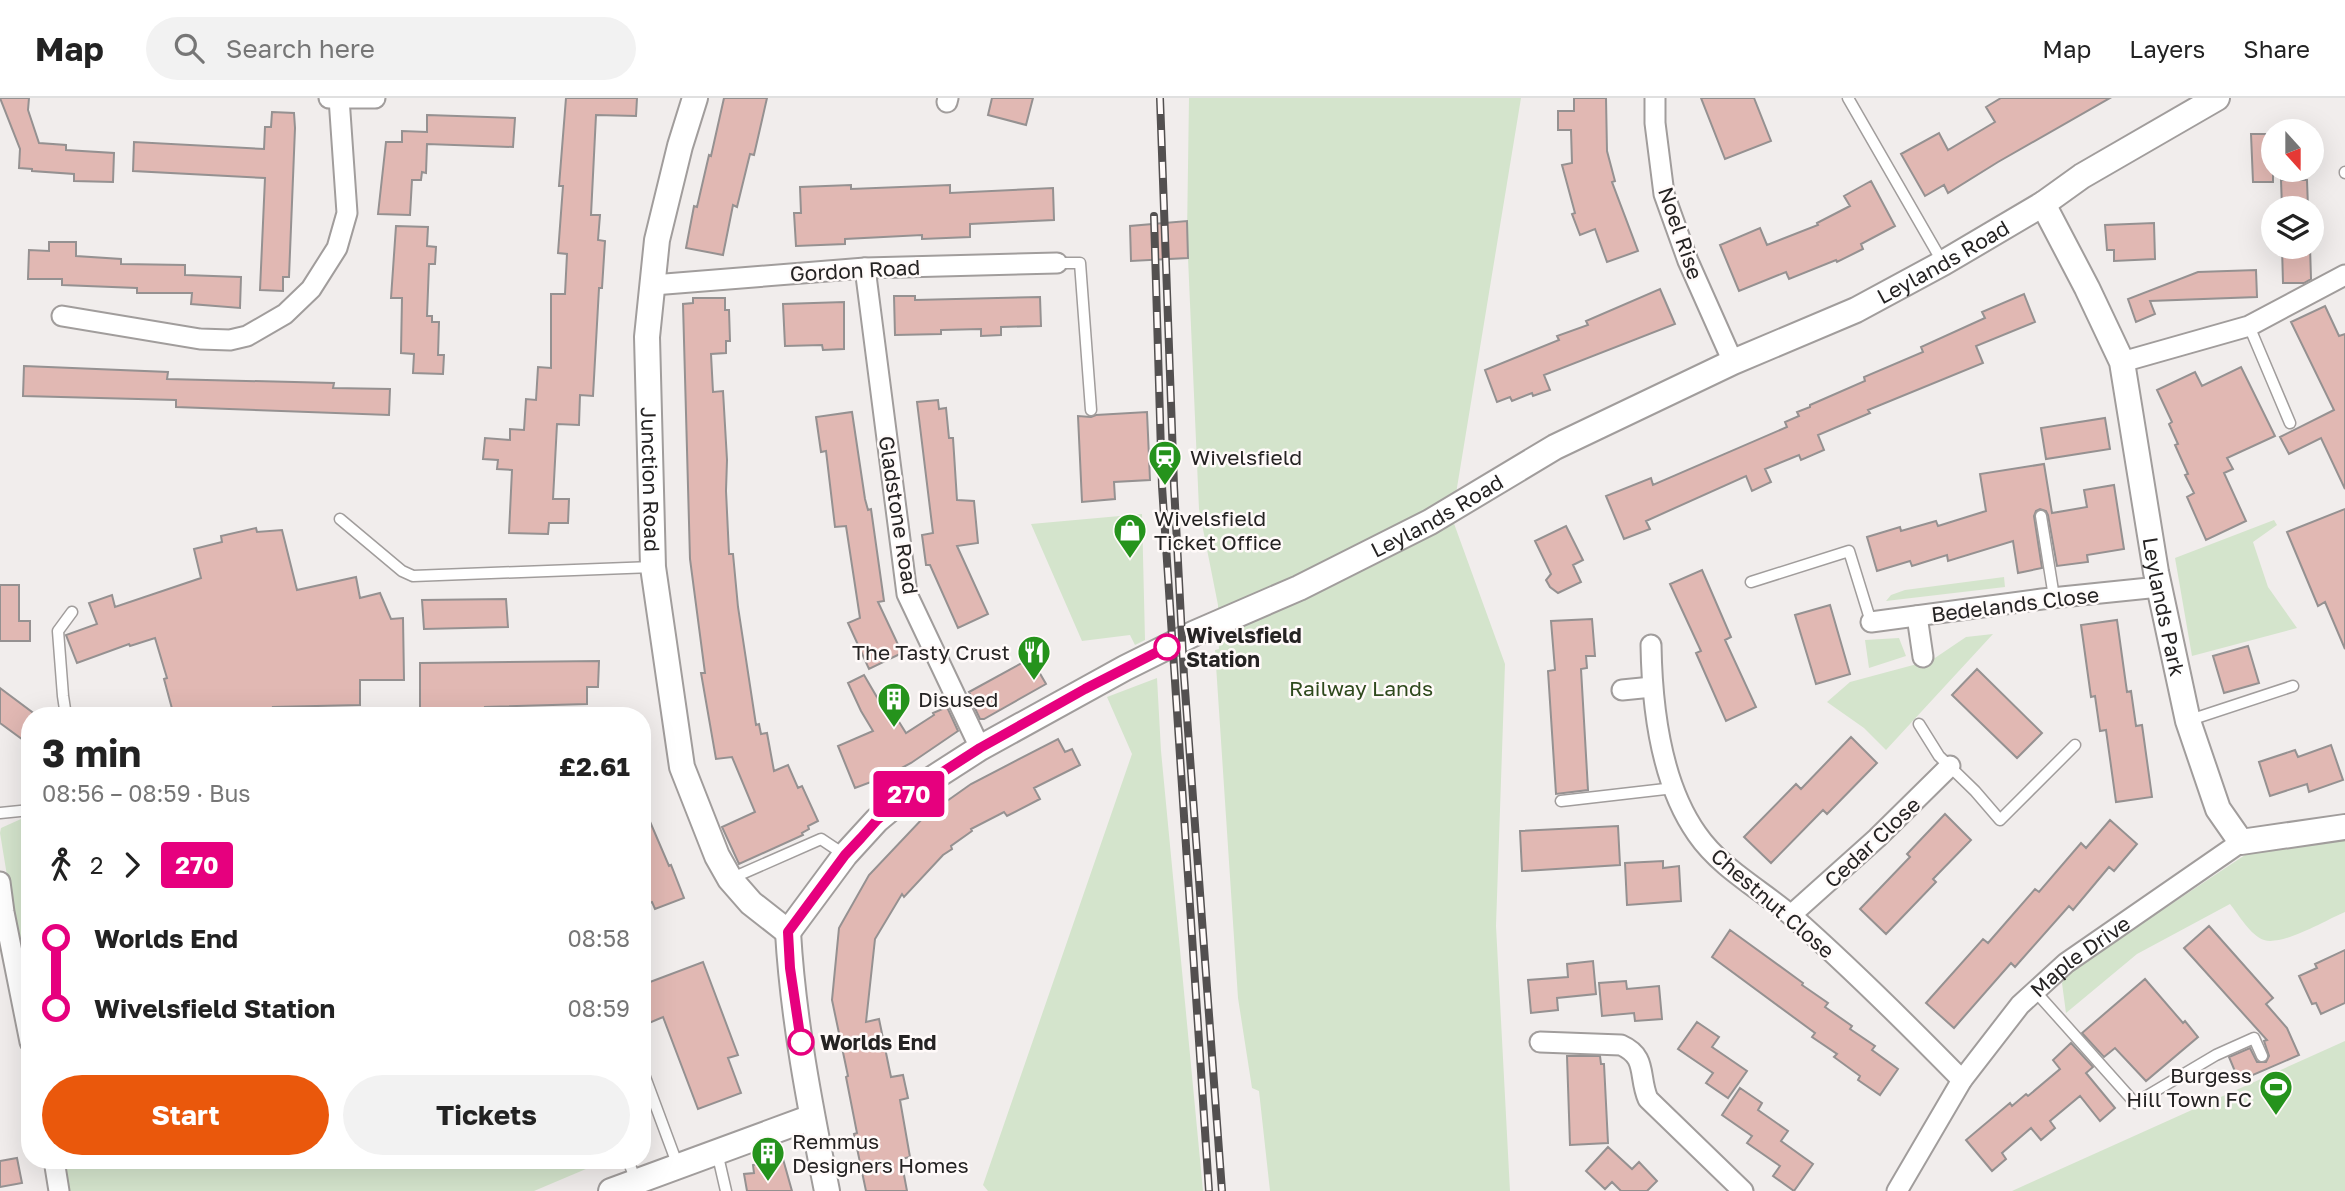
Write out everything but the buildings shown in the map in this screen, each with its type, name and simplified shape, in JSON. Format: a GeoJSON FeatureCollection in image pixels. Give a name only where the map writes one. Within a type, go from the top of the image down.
{"type":"FeatureCollection","features":[{"type":"Feature","properties":{"kind":"street"},"geometry":{"type":"LineString","coordinates":[[329,98],[375,98]]}},
{"type":"Feature","properties":{"kind":"street"},"geometry":{"type":"LineString","coordinates":[[62,316],[200,339],[230,340],[247,336],[285,314],[311,289],[337,248],[347,214],[339,98]]}},
{"type":"Feature","properties":{"kind":"street","name":"Junction Road"},"geometry":{"type":"LineString","coordinates":[[695,98],[657,240],[647,337],[643,568],[682,767],[717,856],[730,879]]}},
{"type":"Feature","properties":{"kind":"street","name":"Noel Rise"},"geometry":{"type":"LineString","coordinates":[[1655,98],[1655,122],[1664,194],[1688,261],[1732,362]]}},
{"type":"Feature","properties":{"kind":"street","name":"Leylands Road"},"geometry":{"type":"LineString","coordinates":[[788,932],[845,855],[877,820],[907,795],[980,748],[1125,668],[1195,633],[1299,588],[1430,522],[1555,447],[1732,362],[1856,310],[1943,263],[2043,204],[2082,176],[2217,98]]}},
{"type":"Feature","properties":{"kind":"street","name":"Leylands Park"},"geometry":{"type":"LineString","coordinates":[[2043,204],[2122,362],[2160,587],[2188,721],[2218,809],[2241,842]]}},
{"type":"Feature","properties":{"kind":"street","name":"Gordon Road"},"geometry":{"type":"LineString","coordinates":[[653,285],[865,268],[1057,262]]}},
{"type":"Feature","properties":{"kind":"street","name":"Gladstone Road"},"geometry":{"type":"LineString","coordinates":[[865,268],[907,594],[980,748]]}},
{"type":"Feature","properties":{"kind":"street"},"geometry":{"type":"LineString","coordinates":[[2122,362],[2249,326],[2345,275]]}},
{"type":"Feature","properties":{"kind":"street","name":"Bedelands Close"},"geometry":{"type":"LineString","coordinates":[[1871,622],[2054,597],[2160,587]]}},
{"type":"Feature","properties":{"kind":"street"},"geometry":{"type":"LineString","coordinates":[[1917,616],[1923,657]]}},
{"type":"Feature","properties":{"kind":"street","name":"Chestnut Close"},"geometry":{"type":"LineString","coordinates":[[1651,645],[1651,687],[1668,773],[1697,835],[1728,866],[1791,915],[1876,994],[1962,1080]]}},
{"type":"Feature","properties":{"kind":"street"},"geometry":{"type":"LineString","coordinates":[[1622,690],[1651,687]]}},
{"type":"Feature","properties":{"kind":"street","name":"Cedar Close"},"geometry":{"type":"LineString","coordinates":[[1791,915],[1894,823],[1950,766]]}},
{"type":"Feature","properties":{"kind":"street","name":"Maple Drive"},"geometry":{"type":"LineString","coordinates":[[1897,1191],[1962,1080],[2021,1005],[2066,963],[2241,842],[2345,827]]}},
{"type":"Feature","properties":{"kind":"street"},"geometry":{"type":"LineString","coordinates":[[730,879],[751,903],[788,932],[790,968],[812,1117],[827,1191]]}},
{"type":"Feature","properties":{"kind":"street"},"geometry":{"type":"LineString","coordinates":[[0,881],[4,939],[21,1006]]}},
{"type":"Feature","properties":{"kind":"street"},"geometry":{"type":"LineString","coordinates":[[1540,1042],[1621,1045],[1630,1049],[1640,1062],[1648,1099],[1743,1191]]}},
{"type":"Feature","properties":{"kind":"street"},"geometry":{"type":"LineString","coordinates":[[651,1169],[678,1166],[812,1117]]}},
{"type":"Feature","properties":{"kind":"street"},"geometry":{"type":"LineString","coordinates":[[55,1169],[59,1191]]}},
{"type":"Feature","properties":{"kind":"street"},"geometry":{"type":"LineString","coordinates":[[611,1191],[632,1171],[650,1169]]}},
{"type":"Feature","properties":{"kind":"lane"},"geometry":{"type":"LineString","coordinates":[[1848,98],[1943,263]]}},
{"type":"Feature","properties":{"kind":"lane"},"geometry":{"type":"LineString","coordinates":[[1057,262],[1080,263],[1091,410]]}},
{"type":"Feature","properties":{"kind":"lane"},"geometry":{"type":"LineString","coordinates":[[2249,326],[2290,423]]}},
{"type":"Feature","properties":{"kind":"lane"},"geometry":{"type":"LineString","coordinates":[[2041,516],[2054,597]]}},
{"type":"Feature","properties":{"kind":"lane"},"geometry":{"type":"LineString","coordinates":[[340,519],[412,576],[643,568]]}},
{"type":"Feature","properties":{"kind":"lane"},"geometry":{"type":"LineString","coordinates":[[1751,582],[1849,551],[1871,622]]}},
{"type":"Feature","properties":{"kind":"lane"},"geometry":{"type":"LineString","coordinates":[[65,707],[58,631],[72,612]]}},
{"type":"Feature","properties":{"kind":"lane"},"geometry":{"type":"LineString","coordinates":[[2188,721],[2293,687]]}},
{"type":"Feature","properties":{"kind":"lane"},"geometry":{"type":"LineString","coordinates":[[1919,724],[1939,756],[1975,790],[2000,820],[2075,745]]}},
{"type":"Feature","properties":{"kind":"lane"},"geometry":{"type":"LineString","coordinates":[[1561,801],[1674,788]]}},
{"type":"Feature","properties":{"kind":"lane"},"geometry":{"type":"LineString","coordinates":[[0,813],[21,811]]}},
{"type":"Feature","properties":{"kind":"lane"},"geometry":{"type":"LineString","coordinates":[[730,879],[821,839],[845,855]]}},
{"type":"Feature","properties":{"kind":"lane"},"geometry":{"type":"LineString","coordinates":[[2035,991],[2134,1103],[2216,1055],[2254,1038],[2262,1056]]}},
{"type":"Feature","properties":{"kind":"lane"},"geometry":{"type":"LineString","coordinates":[[651,1093],[678,1166]]}},
{"type":"Feature","properties":{"kind":"lane"},"geometry":{"type":"LineString","coordinates":[[717,1152],[726,1191]]}},
{"type":"Feature","properties":{"kind":"green space","name":"Railway Lands"},"geometry":{"type":"Polygon","coordinates":[[[1189,98],[1521,98],[1452,518],[1505,664],[1496,926],[1510,1191],[1270,1191],[1259,1091],[1252,1088],[1238,998],[1215,650],[1219,649],[1218,605],[1199,509],[1187,235],[1189,98]]]}},
{"type":"Feature","properties":{"kind":"green space"},"geometry":{"type":"Polygon","coordinates":[[[1142,514],[1145,640],[1135,645],[1130,635],[1082,641],[1031,524],[1142,514]]]}},
{"type":"Feature","properties":{"kind":"green space"},"geometry":{"type":"Polygon","coordinates":[[[2274,520],[2277,525],[2253,542],[2268,587],[2297,628],[2192,656],[2175,558],[2274,520]]]}},
{"type":"Feature","properties":{"kind":"green space"},"geometry":{"type":"Polygon","coordinates":[[[2004,577],[2005,587],[1886,601],[1891,595],[1905,590],[2004,577]]]}},
{"type":"Feature","properties":{"kind":"green space"},"geometry":{"type":"Polygon","coordinates":[[[1993,634],[1886,750],[1864,728],[1827,702],[1850,682],[1932,660],[1966,637],[1993,634]]]}},
{"type":"Feature","properties":{"kind":"green space"},"geometry":{"type":"Polygon","coordinates":[[[1899,638],[1906,656],[1869,668],[1865,640],[1899,638]]]}},
{"type":"Feature","properties":{"kind":"green space"},"geometry":{"type":"Polygon","coordinates":[[[1157,678],[1161,751],[1203,1191],[988,1191],[983,1185],[1132,754],[1107,697],[1157,678]]]}},
{"type":"Feature","properties":{"kind":"green space"},"geometry":{"type":"Polygon","coordinates":[[[21,819],[21,944],[12,906],[1,828],[21,819]]]}},
{"type":"Feature","properties":{"kind":"green space"},"geometry":{"type":"Polygon","coordinates":[[[2345,840],[2345,912],[2293,936],[2272,941],[2254,934],[2230,904],[2137,954],[2066,1013],[2062,983],[2069,972],[2245,855],[2259,850],[2345,840]]]}},
{"type":"Feature","properties":{"kind":"green space","name":"Burgess Hill Town FC"},"geometry":{"type":"Polygon","coordinates":[[[2345,1041],[2345,1191],[2012,1191],[2034,1181],[2345,1041]]]}},
{"type":"Feature","properties":{"kind":"green space"},"geometry":{"type":"Polygon","coordinates":[[[65,1169],[586,1169],[534,1191],[69,1191],[65,1169]]]}},
{"type":"Feature","properties":{"kind":"railway"},"geometry":{"type":"LineString","coordinates":[[1160,98],[1174,486],[1184,676],[1222,1191]]}},
{"type":"Feature","properties":{"kind":"railway"},"geometry":{"type":"LineString","coordinates":[[1154,216],[1162,486],[1209,1191]]}},
{"type":"Feature","properties":{"kind":"bus line","name":"270"},"geometry":{"type":"LineString","coordinates":[[801,1042],[790,968],[788,932],[845,855],[877,820],[907,795],[980,748],[1167,647]]}},
{"type":"Feature","properties":{"kind":"place","name":"Wivelsfield"},"geometry":{"type":"Point","coordinates":[1165,487]}},
{"type":"Feature","properties":{"kind":"place","name":"Wivelsfield Ticket Office"},"geometry":{"type":"Point","coordinates":[1130,560]}},
{"type":"Feature","properties":{"kind":"place","name":"Wivelsfield Station"},"geometry":{"type":"Point","coordinates":[1167,647]}},
{"type":"Feature","properties":{"kind":"place","name":"The Tasty Crust"},"geometry":{"type":"Point","coordinates":[1034,682]}},
{"type":"Feature","properties":{"kind":"place","name":"Disused"},"geometry":{"type":"Point","coordinates":[894,729]}},
{"type":"Feature","properties":{"kind":"place","name":"Worlds End"},"geometry":{"type":"Point","coordinates":[801,1042]}},
{"type":"Feature","properties":{"kind":"place","name":"Burgess Hill Town FC"},"geometry":{"type":"Point","coordinates":[2276,1117]}},
{"type":"Feature","properties":{"kind":"place","name":"Remmus Designers Homes"},"geometry":{"type":"Point","coordinates":[768,1183]}}]}
